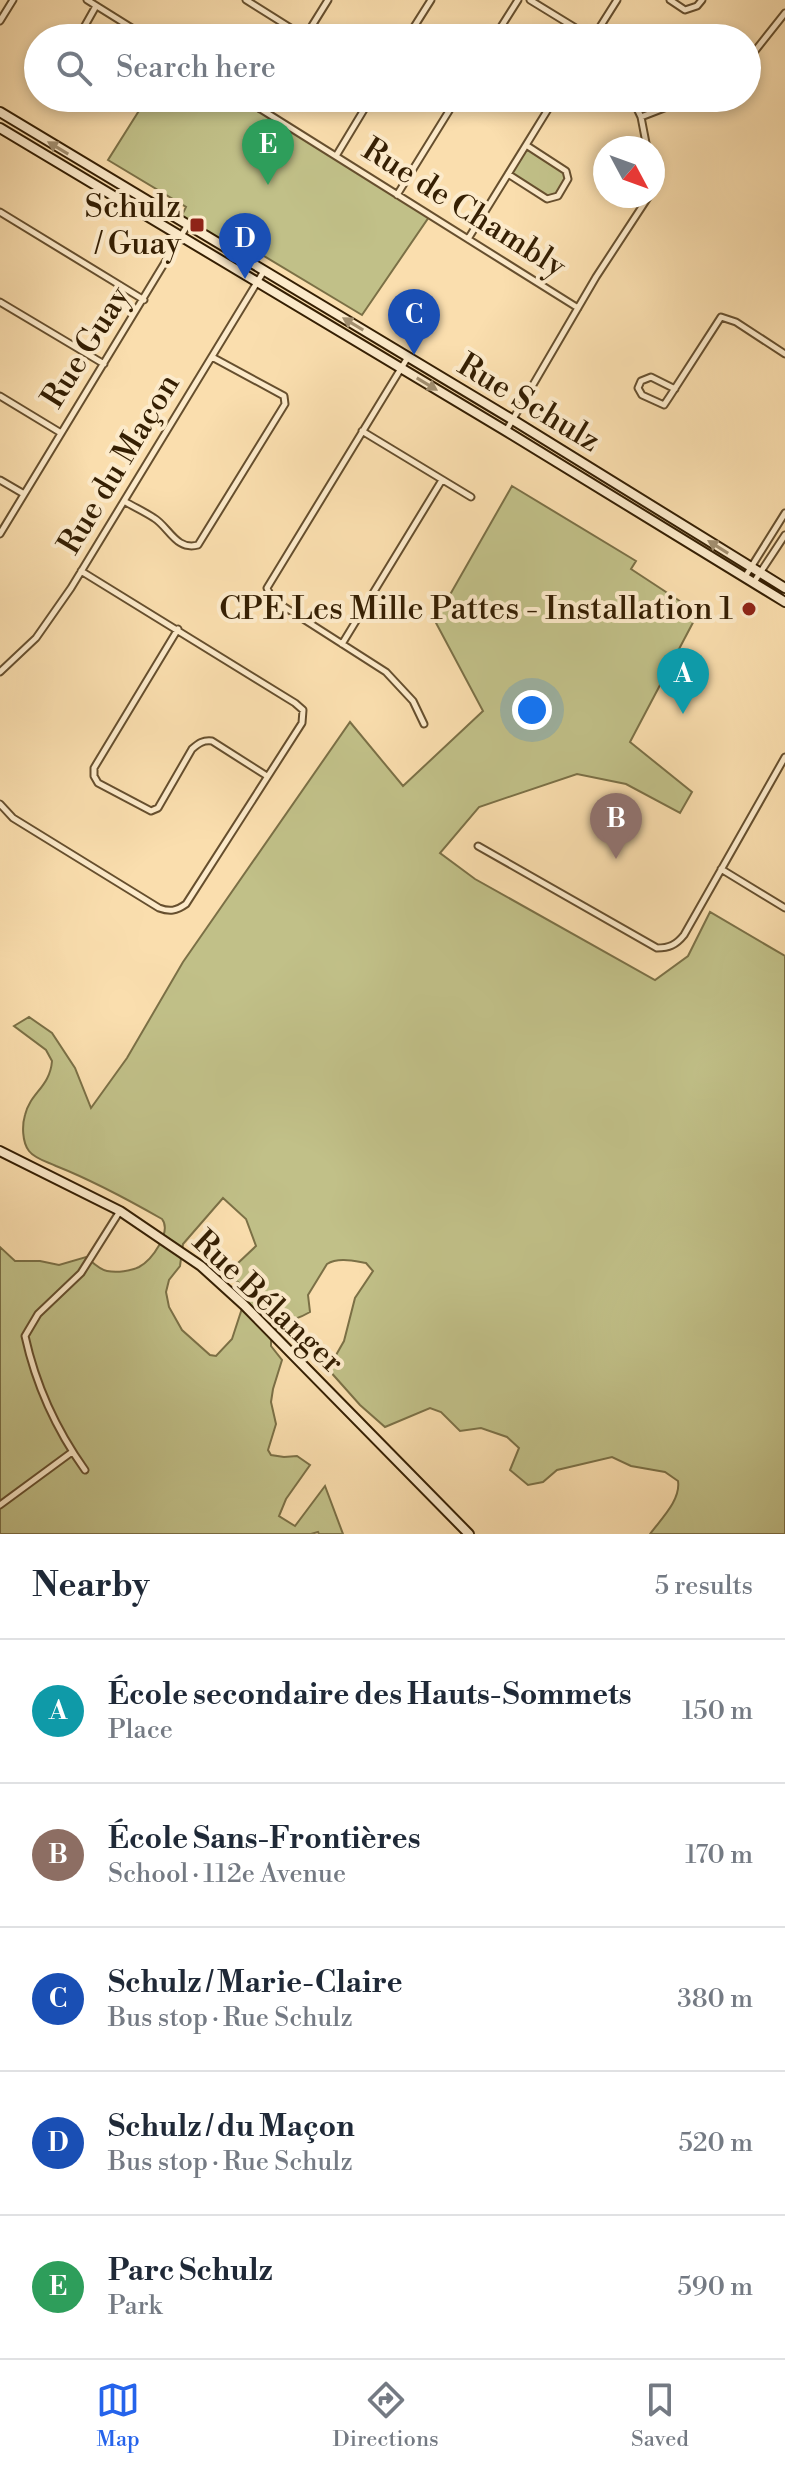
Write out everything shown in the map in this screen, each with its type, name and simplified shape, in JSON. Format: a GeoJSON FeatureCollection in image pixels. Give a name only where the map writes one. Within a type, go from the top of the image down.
{"type":"FeatureCollection","features":[{"type":"Feature","properties":{"kind":"street"},"geometry":{"type":"LineString","coordinates":[[0,21],[13,0]]}},
{"type":"Feature","properties":{"kind":"street"},"geometry":{"type":"LineString","coordinates":[[87,0],[123,24]]}},
{"type":"Feature","properties":{"kind":"street"},"geometry":{"type":"LineString","coordinates":[[246,0],[284,24]]}},
{"type":"Feature","properties":{"kind":"street"},"geometry":{"type":"LineString","coordinates":[[313,24],[328,0]]}},
{"type":"Feature","properties":{"kind":"street"},"geometry":{"type":"LineString","coordinates":[[416,24],[431,0]]}},
{"type":"Feature","properties":{"kind":"street"},"geometry":{"type":"LineString","coordinates":[[503,24],[518,0]]}},
{"type":"Feature","properties":{"kind":"street"},"geometry":{"type":"LineString","coordinates":[[530,0],[570,24]]}},
{"type":"Feature","properties":{"kind":"street"},"geometry":{"type":"LineString","coordinates":[[602,24],[617,0]]}},
{"type":"Feature","properties":{"kind":"street"},"geometry":{"type":"LineString","coordinates":[[670,0],[685,10],[697,6],[702,0]]}},
{"type":"Feature","properties":{"kind":"street"},"geometry":{"type":"LineString","coordinates":[[86,24],[96,6]]}},
{"type":"Feature","properties":{"kind":"street"},"geometry":{"type":"LineString","coordinates":[[761,43],[785,13]]}},
{"type":"Feature","properties":{"kind":"street","name":"Rue Schulz"},"geometry":{"type":"LineString","coordinates":[[0,112],[513,420],[785,588]]}},
{"type":"Feature","properties":{"kind":"street","name":"Rue de Chambly"},"geometry":{"type":"LineString","coordinates":[[265,112],[578,308]]}},
{"type":"Feature","properties":{"kind":"street"},"geometry":{"type":"LineString","coordinates":[[336,156],[363,112]]}},
{"type":"Feature","properties":{"kind":"street"},"geometry":{"type":"LineString","coordinates":[[397,195],[448,112]]}},
{"type":"Feature","properties":{"kind":"street"},"geometry":{"type":"LineString","coordinates":[[468,239],[546,112]]}},
{"type":"Feature","properties":{"kind":"street"},"geometry":{"type":"LineString","coordinates":[[639,112],[645,136]]}},
{"type":"Feature","properties":{"kind":"street"},"geometry":{"type":"LineString","coordinates":[[641,117],[654,112]]}},
{"type":"Feature","properties":{"kind":"street","name":"Rue Schulz"},"geometry":{"type":"LineString","coordinates":[[0,128],[785,602]]}},
{"type":"Feature","properties":{"kind":"street"},"geometry":{"type":"LineString","coordinates":[[508,174],[547,199],[558,196],[568,179],[566,171],[526,145]]}},
{"type":"Feature","properties":{"kind":"street"},"geometry":{"type":"LineString","coordinates":[[91,184],[98,172]]}},
{"type":"Feature","properties":{"kind":"street"},"geometry":{"type":"LineString","coordinates":[[506,431],[641,208]]}},
{"type":"Feature","properties":{"kind":"street"},"geometry":{"type":"LineString","coordinates":[[0,212],[144,300]]}},
{"type":"Feature","properties":{"kind":"street","name":"Rue Guay"},"geometry":{"type":"LineString","coordinates":[[0,534],[187,226]]}},
{"type":"Feature","properties":{"kind":"street","name":"Rue du Maçon"},"geometry":{"type":"LineString","coordinates":[[0,672],[36,638],[81,571],[265,271]]}},
{"type":"Feature","properties":{"kind":"street"},"geometry":{"type":"LineString","coordinates":[[0,302],[104,364]]}},
{"type":"Feature","properties":{"kind":"street"},"geometry":{"type":"LineString","coordinates":[[320,320],[328,308]]}},
{"type":"Feature","properties":{"kind":"street"},"geometry":{"type":"LineString","coordinates":[[675,389],[651,377],[641,381],[638,388],[642,395],[664,405],[675,389],[721,317],[736,322],[785,354]]}},
{"type":"Feature","properties":{"kind":"street"},"geometry":{"type":"LineString","coordinates":[[124,501],[159,520],[167,533],[185,545],[198,545],[285,404],[284,396],[274,389],[212,357]]}},
{"type":"Feature","properties":{"kind":"street"},"geometry":{"type":"LineString","coordinates":[[408,357],[267,588],[272,599],[386,672],[413,701],[424,724]]}},
{"type":"Feature","properties":{"kind":"street"},"geometry":{"type":"LineString","coordinates":[[0,396],[61,433]]}},
{"type":"Feature","properties":{"kind":"street"},"geometry":{"type":"LineString","coordinates":[[362,431],[471,497]]}},
{"type":"Feature","properties":{"kind":"street"},"geometry":{"type":"LineString","coordinates":[[0,480],[24,494]]}},
{"type":"Feature","properties":{"kind":"street"},"geometry":{"type":"LineString","coordinates":[[342,644],[442,480]]}},
{"type":"Feature","properties":{"kind":"street"},"geometry":{"type":"LineString","coordinates":[[754,582],[755,570],[785,513]]}},
{"type":"Feature","properties":{"kind":"street"},"geometry":{"type":"LineString","coordinates":[[745,577],[755,570],[785,535]]}},
{"type":"Feature","properties":{"kind":"street"},"geometry":{"type":"LineString","coordinates":[[0,804],[17,820],[159,908],[169,911],[178,909],[186,904],[302,723],[303,710],[81,571]]}},
{"type":"Feature","properties":{"kind":"street"},"geometry":{"type":"LineString","coordinates":[[178,629],[94,768],[98,783],[151,811],[158,808],[192,749],[206,740],[267,776]]}},
{"type":"Feature","properties":{"kind":"street"},"geometry":{"type":"LineString","coordinates":[[478,846],[657,948],[668,948],[677,943],[785,757]]}},
{"type":"Feature","properties":{"kind":"street"},"geometry":{"type":"LineString","coordinates":[[721,869],[785,908]]}},
{"type":"Feature","properties":{"kind":"street","name":"Rue Bélanger"},"geometry":{"type":"LineString","coordinates":[[0,1151],[120,1211],[201,1266],[469,1534]]}},
{"type":"Feature","properties":{"kind":"street"},"geometry":{"type":"LineString","coordinates":[[85,1470],[52,1418],[31,1362],[25,1336],[38,1314],[81,1273],[120,1211]]}},
{"type":"Feature","properties":{"kind":"street"},"geometry":{"type":"LineString","coordinates":[[0,1505],[72,1452]]}},
{"type":"Feature","properties":{"kind":"shaded area"},"geometry":{"type":"Polygon","coordinates":[[[138,112],[270,112],[431,214],[362,315],[244,244],[239,251],[181,217],[186,207],[108,160],[138,112]]]}},
{"type":"Feature","properties":{"kind":"shaded area"},"geometry":{"type":"Polygon","coordinates":[[[526,145],[566,171],[568,179],[558,196],[547,199],[508,174],[526,145]]]}},
{"type":"Feature","properties":{"kind":"shaded area"},"geometry":{"type":"Polygon","coordinates":[[[512,486],[636,561],[631,569],[698,613],[630,742],[692,792],[680,813],[626,784],[577,774],[479,807],[440,853],[475,879],[655,980],[688,956],[710,912],[785,956],[785,1534],[650,1534],[669,1509],[678,1488],[678,1481],[665,1472],[631,1466],[612,1457],[557,1470],[543,1482],[528,1485],[510,1470],[519,1448],[507,1437],[481,1428],[460,1431],[441,1412],[430,1408],[385,1427],[360,1405],[328,1369],[344,1341],[355,1298],[373,1271],[366,1263],[341,1260],[327,1264],[308,1295],[310,1312],[286,1323],[271,1335],[271,1346],[282,1360],[273,1389],[271,1402],[276,1424],[268,1450],[271,1455],[297,1456],[310,1465],[286,1499],[279,1516],[295,1526],[325,1486],[343,1534],[0,1534],[0,1247],[15,1261],[59,1265],[86,1257],[96,1266],[115,1272],[139,1267],[159,1245],[164,1231],[162,1219],[29,1151],[23,1133],[25,1115],[48,1077],[52,1061],[46,1050],[14,1026],[29,1017],[52,1033],[75,1068],[91,1108],[127,1058],[183,962],[350,722],[403,786],[483,711],[435,621],[512,486]],[[223,1198],[183,1244],[180,1266],[169,1280],[166,1292],[169,1307],[182,1330],[210,1355],[216,1356],[232,1339],[248,1290],[229,1275],[256,1246],[246,1219],[223,1198]]]}},
{"type":"Feature","properties":{"kind":"place","name":"Parc Schulz"},"geometry":{"type":"Point","coordinates":[268,185]}},
{"type":"Feature","properties":{"kind":"place","name":"Schulz / Guay"},"geometry":{"type":"Point","coordinates":[197,225]}},
{"type":"Feature","properties":{"kind":"place","name":"Schulz / du Maçon"},"geometry":{"type":"Point","coordinates":[245,279]}},
{"type":"Feature","properties":{"kind":"place","name":"Schulz / Marie-Claire"},"geometry":{"type":"Point","coordinates":[414,355]}},
{"type":"Feature","properties":{"kind":"place","name":"CPE Les Mille Pattes - Installation 1"},"geometry":{"type":"Point","coordinates":[749,609]}},
{"type":"Feature","properties":{"kind":"place","name":"École secondaire des Hauts-Sommets"},"geometry":{"type":"Point","coordinates":[683,714]}},
{"type":"Feature","properties":{"kind":"place","name":"École Sans-Frontières"},"geometry":{"type":"Point","coordinates":[616,859]}}]}
